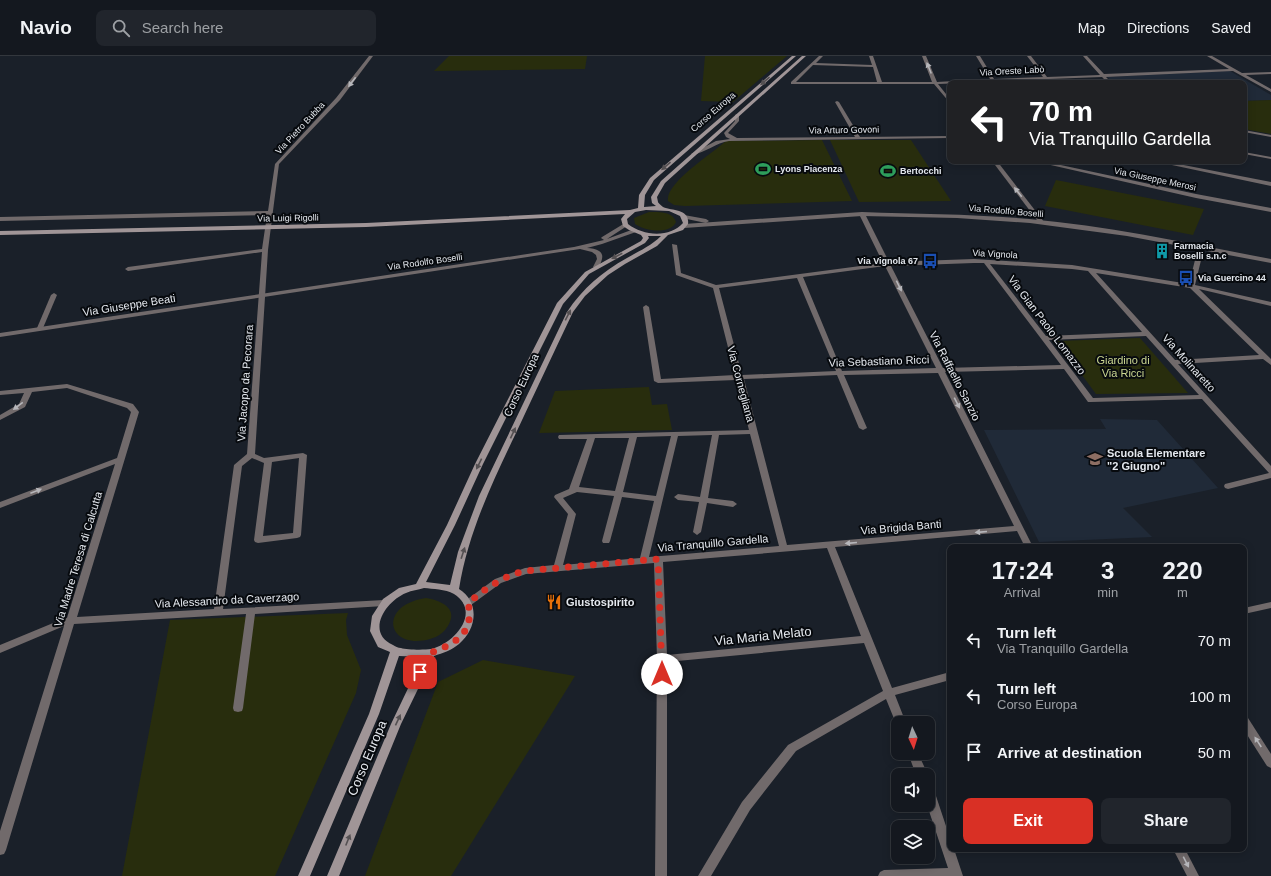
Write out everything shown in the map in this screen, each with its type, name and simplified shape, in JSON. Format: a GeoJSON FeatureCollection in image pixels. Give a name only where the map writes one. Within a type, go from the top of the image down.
{"type":"FeatureCollection","features":[{"type":"Feature","properties":{"kind":"main road","name":"Corso Europa"},"geometry":{"type":"LineString","coordinates":[[641,209],[642,195],[652,179],[794,56]]}},
{"type":"Feature","properties":{"kind":"main road","name":"Corso Europa"},"geometry":{"type":"LineString","coordinates":[[661,208],[654,200],[658,189],[669,175],[804,56]]}},
{"type":"Feature","properties":{"kind":"main road","name":"Via Rodolfo Boselli"},"geometry":{"type":"LineString","coordinates":[[684,217],[675,211],[661,208],[641,209],[632,212],[624,222],[634,231],[644,234],[667,233],[684,226]]}},
{"type":"Feature","properties":{"kind":"main road","name":"Via Luigi Rigolli"},"geometry":{"type":"LineString","coordinates":[[0,233],[267,228],[577,216],[632,212]]}},
{"type":"Feature","properties":{"kind":"main road","name":"Via Luigi Rigolli"},"geometry":{"type":"LineString","coordinates":[[577,216],[604,216],[624,222]]}},
{"type":"Feature","properties":{"kind":"main road"},"geometry":{"type":"LineString","coordinates":[[684,217],[686,220],[684,226]]}},
{"type":"Feature","properties":{"kind":"main road","name":"Corso Europa"},"geometry":{"type":"LineString","coordinates":[[454,590],[457,573],[464,551],[489,483],[570,312],[584,292],[605,273],[657,245],[667,233]]}},
{"type":"Feature","properties":{"kind":"main road","name":"Corso Europa"},"geometry":{"type":"LineString","coordinates":[[420,586],[451,526],[479,464],[555,312],[567,294],[588,273],[596,267],[640,245],[645,240],[644,234]]}},
{"type":"Feature","properties":{"kind":"main road"},"geometry":{"type":"LineString","coordinates":[[439,585],[454,590],[461,594],[468,603],[471,615],[467,628],[458,639],[446,648],[430,653],[412,655],[394,652],[384,646],[376,638],[373,628],[374,618],[384,603],[399,592],[420,586],[439,585]]}},
{"type":"Feature","properties":{"kind":"main road","name":"Corso Europa"},"geometry":{"type":"LineString","coordinates":[[304,876],[374,714],[394,652]]}},
{"type":"Feature","properties":{"kind":"main road","name":"Corso Europa"},"geometry":{"type":"LineString","coordinates":[[333,876],[396,724],[430,653]]}},
{"type":"Feature","properties":{"kind":"street","name":"Via Pietro Bubba"},"geometry":{"type":"LineString","coordinates":[[262,295],[267,228],[277,164],[347,89],[371,56]]}},
{"type":"Feature","properties":{"kind":"street"},"geometry":{"type":"LineString","coordinates":[[812,64],[821,56]]}},
{"type":"Feature","properties":{"kind":"street"},"geometry":{"type":"LineString","coordinates":[[871,56],[880,83]]}},
{"type":"Feature","properties":{"kind":"street"},"geometry":{"type":"LineString","coordinates":[[924,56],[935,83],[947,98]]}},
{"type":"Feature","properties":{"kind":"street"},"geometry":{"type":"LineString","coordinates":[[978,56],[992,80]]}},
{"type":"Feature","properties":{"kind":"street"},"geometry":{"type":"LineString","coordinates":[[1029,56],[1046,80]]}},
{"type":"Feature","properties":{"kind":"street"},"geometry":{"type":"LineString","coordinates":[[1085,56],[1107,80]]}},
{"type":"Feature","properties":{"kind":"street"},"geometry":{"type":"LineString","coordinates":[[1209,56],[1271,92]]}},
{"type":"Feature","properties":{"kind":"street"},"geometry":{"type":"LineString","coordinates":[[812,64],[875,66]]}},
{"type":"Feature","properties":{"kind":"street","name":"Via Oreste Labò"},"geometry":{"type":"LineString","coordinates":[[812,64],[792,83],[947,83]]}},
{"type":"Feature","properties":{"kind":"street","name":"Via Oreste Labò"},"geometry":{"type":"LineString","coordinates":[[1018,80],[1233,70]]}},
{"type":"Feature","properties":{"kind":"street"},"geometry":{"type":"LineString","coordinates":[[1242,74],[1271,73]]}},
{"type":"Feature","properties":{"kind":"street"},"geometry":{"type":"LineString","coordinates":[[837,102],[858,138]]}},
{"type":"Feature","properties":{"kind":"street"},"geometry":{"type":"LineString","coordinates":[[737,116],[738,121],[726,133],[730,137],[738,139]]}},
{"type":"Feature","properties":{"kind":"street"},"geometry":{"type":"LineString","coordinates":[[1247,132],[1271,136]]}},
{"type":"Feature","properties":{"kind":"street","name":"Via Arturo Govoni"},"geometry":{"type":"LineString","coordinates":[[694,154],[703,152],[715,142],[738,139],[947,137]]}},
{"type":"Feature","properties":{"kind":"street"},"geometry":{"type":"LineString","coordinates":[[1247,154],[1271,158]]}},
{"type":"Feature","properties":{"kind":"street"},"geometry":{"type":"LineString","coordinates":[[996,164],[1042,223]]}},
{"type":"Feature","properties":{"kind":"street","name":"Via Giuseppe Merosi"},"geometry":{"type":"LineString","coordinates":[[1049,164],[1271,210]]}},
{"type":"Feature","properties":{"kind":"street"},"geometry":{"type":"LineString","coordinates":[[1170,164],[1271,184]]}},
{"type":"Feature","properties":{"kind":"street"},"geometry":{"type":"LineString","coordinates":[[0,219],[269,213]]}},
{"type":"Feature","properties":{"kind":"street","name":"Via Rodolfo Boselli"},"geometry":{"type":"LineString","coordinates":[[684,226],[862,214],[951,216],[1042,223],[1127,234],[1271,261]]}},
{"type":"Feature","properties":{"kind":"street","name":"Via Raffaello Sanzio"},"geometry":{"type":"LineString","coordinates":[[862,214],[1028,544]]}},
{"type":"Feature","properties":{"kind":"street","name":"Via Rodolfo Boselli"},"geometry":{"type":"LineString","coordinates":[[684,217],[707,221],[737,222]]}},
{"type":"Feature","properties":{"kind":"street","name":"Via Rodolfo Boselli"},"geometry":{"type":"LineString","coordinates":[[591,245],[624,222]]}},
{"type":"Feature","properties":{"kind":"street","name":"Via Rodolfo Boselli"},"geometry":{"type":"LineString","coordinates":[[262,295],[574,249],[634,231]]}},
{"type":"Feature","properties":{"kind":"street"},"geometry":{"type":"LineString","coordinates":[[674,245],[678,274],[716,287]]}},
{"type":"Feature","properties":{"kind":"street"},"geometry":{"type":"LineString","coordinates":[[1201,248],[1192,286],[1271,363]]}},
{"type":"Feature","properties":{"kind":"street"},"geometry":{"type":"LineString","coordinates":[[574,249],[588,249],[596,251],[600,259],[596,267]]}},
{"type":"Feature","properties":{"kind":"street"},"geometry":{"type":"LineString","coordinates":[[128,268],[265,250]]}},
{"type":"Feature","properties":{"kind":"street","name":"Via Vignola"},"geometry":{"type":"LineString","coordinates":[[716,287],[888,264],[986,262],[1072,267],[1192,286],[1271,304]]}},
{"type":"Feature","properties":{"kind":"street","name":"Via Gian Paolo Lomazzo"},"geometry":{"type":"LineString","coordinates":[[986,262],[1091,400],[1205,397]]}},
{"type":"Feature","properties":{"kind":"street","name":"Via Molinaretto"},"geometry":{"type":"LineString","coordinates":[[1090,270],[1271,471]]}},
{"type":"Feature","properties":{"kind":"street"},"geometry":{"type":"LineString","coordinates":[[799,276],[863,428]]}},
{"type":"Feature","properties":{"kind":"street","name":"Via Cornegliana"},"geometry":{"type":"LineString","coordinates":[[716,287],[784,549]]}},
{"type":"Feature","properties":{"kind":"street"},"geometry":{"type":"LineString","coordinates":[[40,328],[54,294]]}},
{"type":"Feature","properties":{"kind":"street","name":"Via Giuseppe Beati"},"geometry":{"type":"LineString","coordinates":[[0,334],[262,295]]}},
{"type":"Feature","properties":{"kind":"street","name":"Via Jacopo da Pecorara"},"geometry":{"type":"LineString","coordinates":[[262,295],[251,455],[263,461],[268,460],[303,455],[297,535],[258,540],[268,460]]}},
{"type":"Feature","properties":{"kind":"street","name":"Via Sebastiano Ricci"},"geometry":{"type":"LineString","coordinates":[[646,307],[658,381],[840,373],[1067,367]]}},
{"type":"Feature","properties":{"kind":"street"},"geometry":{"type":"LineString","coordinates":[[1044,338],[1148,334]]}},
{"type":"Feature","properties":{"kind":"street"},"geometry":{"type":"LineString","coordinates":[[1173,362],[1265,357]]}},
{"type":"Feature","properties":{"kind":"street","name":"Via Madre Teresa di Calcutta"},"geometry":{"type":"LineString","coordinates":[[0,393],[61,386],[73,387],[132,407],[136,412],[0,850]]}},
{"type":"Feature","properties":{"kind":"street"},"geometry":{"type":"LineString","coordinates":[[0,418],[22,405],[29,390]]}},
{"type":"Feature","properties":{"kind":"street"},"geometry":{"type":"LineString","coordinates":[[562,437],[754,432]]}},
{"type":"Feature","properties":{"kind":"street","name":"Via Tranquillo Gardella"},"geometry":{"type":"LineString","coordinates":[[697,532],[716,433]]}},
{"type":"Feature","properties":{"kind":"street","name":"Via Tranquillo Gardella"},"geometry":{"type":"LineString","coordinates":[[644,560],[675,434]]}},
{"type":"Feature","properties":{"kind":"street"},"geometry":{"type":"LineString","coordinates":[[606,541],[634,435]]}},
{"type":"Feature","properties":{"kind":"street"},"geometry":{"type":"LineString","coordinates":[[574,489],[592,436]]}},
{"type":"Feature","properties":{"kind":"street"},"geometry":{"type":"LineString","coordinates":[[218,612],[238,465],[251,455]]}},
{"type":"Feature","properties":{"kind":"street"},"geometry":{"type":"LineString","coordinates":[[0,505],[121,459]]}},
{"type":"Feature","properties":{"kind":"street"},"geometry":{"type":"LineString","coordinates":[[1228,486],[1271,475]]}},
{"type":"Feature","properties":{"kind":"street"},"geometry":{"type":"LineString","coordinates":[[558,567],[572,514],[558,498],[574,489],[659,499]]}},
{"type":"Feature","properties":{"kind":"street"},"geometry":{"type":"LineString","coordinates":[[678,497],[733,504]]}},
{"type":"Feature","properties":{"kind":"street","name":"Via Brigida Banti"},"geometry":{"type":"LineString","coordinates":[[784,549],[1020,528]]}},
{"type":"Feature","properties":{"kind":"street"},"geometry":{"type":"LineString","coordinates":[[830,545],[898,716]]}},
{"type":"Feature","properties":{"kind":"street","name":"Via Tranquillo Gardella"},"geometry":{"type":"LineString","coordinates":[[468,603],[493,584],[515,573],[558,567],[784,549]]}},
{"type":"Feature","properties":{"kind":"street"},"geometry":{"type":"LineString","coordinates":[[658,559],[662,659],[661,876]]}},
{"type":"Feature","properties":{"kind":"street","name":"Via Alessandro da Caverzago"},"geometry":{"type":"LineString","coordinates":[[71,621],[384,603]]}},
{"type":"Feature","properties":{"kind":"street"},"geometry":{"type":"LineString","coordinates":[[1247,610],[1271,605]]}},
{"type":"Feature","properties":{"kind":"street"},"geometry":{"type":"LineString","coordinates":[[238,708],[251,611]]}},
{"type":"Feature","properties":{"kind":"street"},"geometry":{"type":"LineString","coordinates":[[0,649],[61,622],[71,621]]}},
{"type":"Feature","properties":{"kind":"street","name":"Via Maria Melato"},"geometry":{"type":"LineString","coordinates":[[662,659],[867,639]]}},
{"type":"Feature","properties":{"kind":"street"},"geometry":{"type":"LineString","coordinates":[[704,876],[746,806],[792,748],[889,693],[947,677]]}},
{"type":"Feature","properties":{"kind":"street"},"geometry":{"type":"LineString","coordinates":[[1247,726],[1271,763]]}},
{"type":"Feature","properties":{"kind":"street"},"geometry":{"type":"LineString","coordinates":[[935,811],[947,847]]}},
{"type":"Feature","properties":{"kind":"street"},"geometry":{"type":"LineString","coordinates":[[884,876],[956,874],[949,852]]}},
{"type":"Feature","properties":{"kind":"street"},"geometry":{"type":"LineString","coordinates":[[1181,852],[1193,876]]}},
{"type":"Feature","properties":{"kind":"shaded area"},"geometry":{"type":"Polygon","coordinates":[[[1230,71],[1245,80],[1110,80],[1107,77],[1230,71]]]}},
{"type":"Feature","properties":{"kind":"shaded area"},"geometry":{"type":"Polygon","coordinates":[[[1247,81],[1271,95],[1271,100],[1247,101],[1247,81]]]}},
{"type":"Feature","properties":{"kind":"shaded area","name":"Scuola Elementare \"2 Giugno\""},"geometry":{"type":"Polygon","coordinates":[[[1100,419],[1157,420],[1218,488],[1123,508],[1152,537],[1039,542],[984,430],[1106,429],[1100,419]]]}},
{"type":"Feature","properties":{"kind":"green space"},"geometry":{"type":"Polygon","coordinates":[[[449,56],[587,56],[585,69],[434,71],[449,56]]]}},
{"type":"Feature","properties":{"kind":"green space"},"geometry":{"type":"Polygon","coordinates":[[[705,56],[787,56],[733,102],[701,101],[705,56]]]}},
{"type":"Feature","properties":{"kind":"green space"},"geometry":{"type":"Polygon","coordinates":[[[1271,100],[1271,134],[1247,130],[1247,101],[1271,100]]]}},
{"type":"Feature","properties":{"kind":"green space","name":"Lyons Piacenza"},"geometry":{"type":"Polygon","coordinates":[[[822,140],[852,201],[685,206],[674,205],[668,201],[669,194],[682,177],[726,141],[822,140]]]}},
{"type":"Feature","properties":{"kind":"green space","name":"Bertocchi"},"geometry":{"type":"Polygon","coordinates":[[[830,140],[911,140],[951,201],[859,202],[830,140]]]}},
{"type":"Feature","properties":{"kind":"green space"},"geometry":{"type":"Polygon","coordinates":[[[1056,180],[1204,209],[1193,235],[1045,206],[1056,180]]]}},
{"type":"Feature","properties":{"kind":"green space"},"geometry":{"type":"Polygon","coordinates":[[[649,212],[669,214],[676,222],[673,226],[663,230],[651,230],[635,224],[634,218],[649,212]]]}},
{"type":"Feature","properties":{"kind":"green space","name":"Giardino di Via Ricci"},"geometry":{"type":"Polygon","coordinates":[[[1140,338],[1188,393],[1096,394],[1057,341],[1140,338]]]}},
{"type":"Feature","properties":{"kind":"green space"},"geometry":{"type":"Polygon","coordinates":[[[649,387],[652,405],[667,404],[672,430],[539,433],[555,391],[649,387]]]}},
{"type":"Feature","properties":{"kind":"green space"},"geometry":{"type":"Polygon","coordinates":[[[426,598],[442,603],[449,609],[451,618],[449,624],[443,632],[430,639],[415,641],[404,639],[397,633],[394,626],[394,617],[400,609],[410,602],[426,598]]]}},
{"type":"Feature","properties":{"kind":"green space"},"geometry":{"type":"Polygon","coordinates":[[[348,613],[346,620],[347,635],[361,670],[356,693],[275,876],[122,876],[170,620],[348,613]]]}},
{"type":"Feature","properties":{"kind":"green space"},"geometry":{"type":"Polygon","coordinates":[[[483,660],[575,676],[451,876],[365,876],[438,682],[483,660]]]}},
{"type":"Feature","properties":{"kind":"place","name":"Lyons Piacenza"},"geometry":{"type":"Point","coordinates":[763,169]}},
{"type":"Feature","properties":{"kind":"place","name":"Bertocchi"},"geometry":{"type":"Point","coordinates":[888,171]}},
{"type":"Feature","properties":{"kind":"place","name":"Farmacia Boselli s.n.c"},"geometry":{"type":"Point","coordinates":[1162,251]}},
{"type":"Feature","properties":{"kind":"place","name":"Via Vignola 67"},"geometry":{"type":"Point","coordinates":[930,261]}},
{"type":"Feature","properties":{"kind":"place","name":"Via Guercino 44"},"geometry":{"type":"Point","coordinates":[1186,278]}},
{"type":"Feature","properties":{"kind":"place","name":"Scuola Elementare \"2 Giugno\""},"geometry":{"type":"Point","coordinates":[1095,459]}},
{"type":"Feature","properties":{"kind":"place","name":"Giustospirito"},"geometry":{"type":"Point","coordinates":[554,602]}},
{"type":"Feature","properties":{"kind":"route"},"geometry":{"type":"LineString","coordinates":[[420,672],[430,653],[446,648],[458,639],[467,628],[471,615],[468,603],[484,590],[506,577],[525,571],[658,559],[662,674]]}}]}
